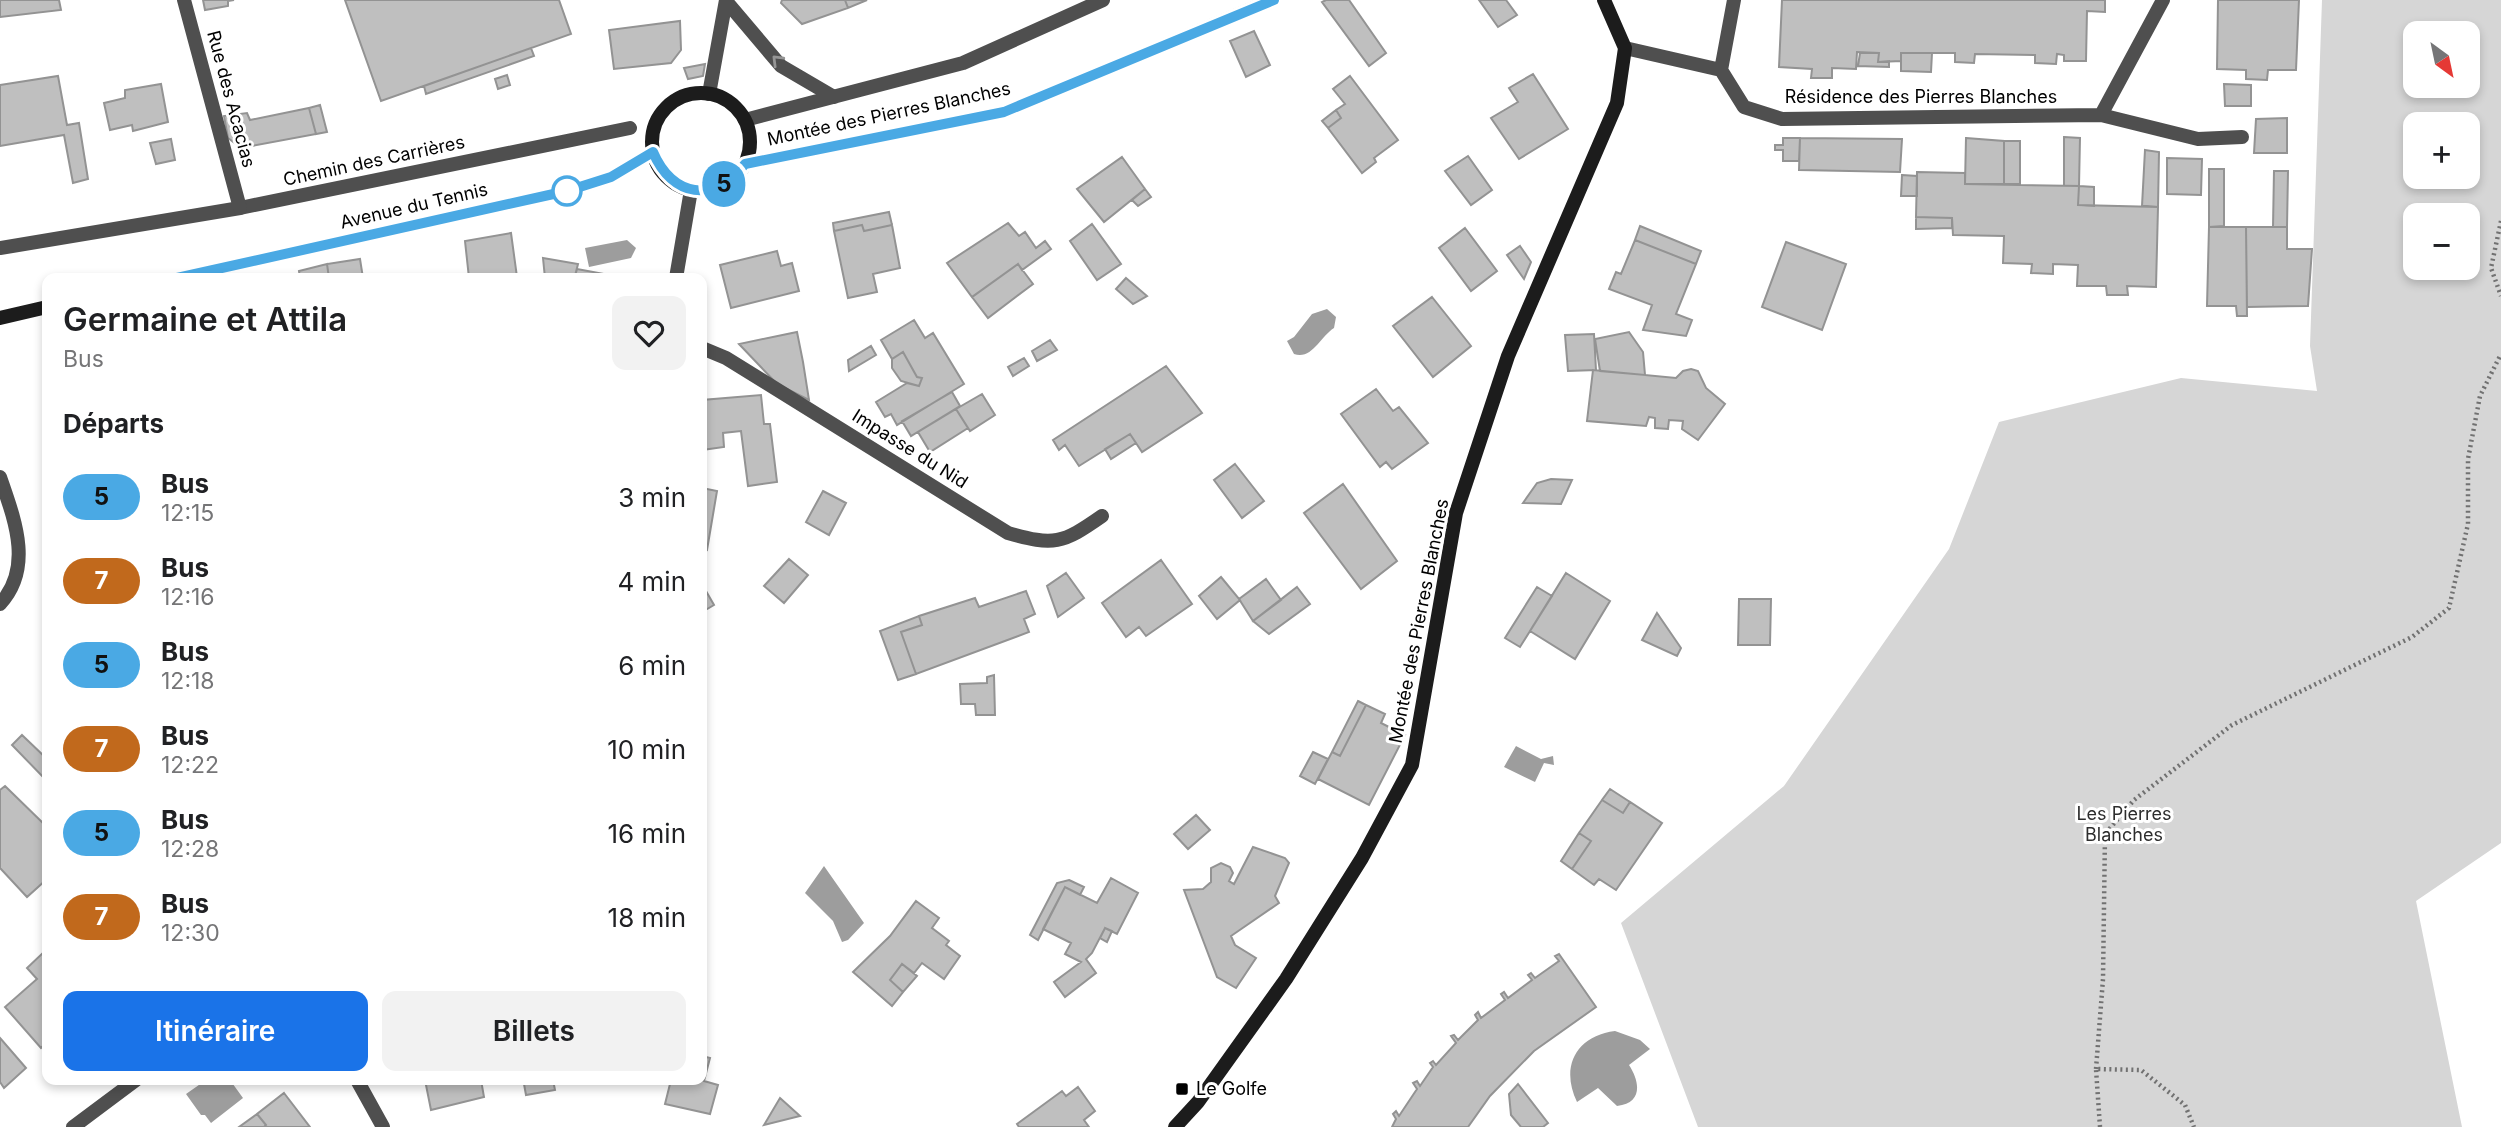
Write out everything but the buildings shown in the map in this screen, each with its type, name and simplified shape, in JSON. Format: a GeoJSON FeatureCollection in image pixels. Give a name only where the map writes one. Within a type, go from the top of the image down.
{"type":"FeatureCollection","features":[{"type":"Feature","properties":{"kind":"street","name":"Rue des Acacias"},"geometry":{"type":"LineString","coordinates":[[184,0],[240,208]]}},
{"type":"Feature","properties":{"kind":"street"},"geometry":{"type":"LineString","coordinates":[[745,120],[963,63],[1103,0]]}},
{"type":"Feature","properties":{"kind":"street","name":"Montée des Pierres Blanches"},"geometry":{"type":"LineString","coordinates":[[745,164],[1004,112],[1273,0]]}},
{"type":"Feature","properties":{"kind":"street"},"geometry":{"type":"LineString","coordinates":[[1604,0],[1625,48],[1721,71],[1734,0]]}},
{"type":"Feature","properties":{"kind":"street"},"geometry":{"type":"LineString","coordinates":[[2101,115],[2163,0]]}},
{"type":"Feature","properties":{"kind":"street"},"geometry":{"type":"LineString","coordinates":[[726,1],[781,66],[834,97]]}},
{"type":"Feature","properties":{"kind":"street"},"geometry":{"type":"LineString","coordinates":[[709,94],[726,1]]}},
{"type":"Feature","properties":{"kind":"street","name":"Montée des Pierres Blanches"},"geometry":{"type":"LineString","coordinates":[[1175,1127],[1198,1102],[1286,979],[1362,858],[1412,765],[1456,513],[1508,356],[1617,103],[1625,48]]}},
{"type":"Feature","properties":{"kind":"street","name":"Résidence des Pierres Blanches"},"geometry":{"type":"LineString","coordinates":[[1721,71],[1744,107],[1782,119],[2101,115],[2198,139],[2242,137]]}},
{"type":"Feature","properties":{"kind":"street"},"geometry":{"type":"LineString","coordinates":[[709,94],[736,107],[745,120],[750,135],[745,164],[735,177],[722,186],[707,191],[691,190],[673,182],[660,169],[653,152],[655,125],[661,113],[682,97],[709,94]]}},
{"type":"Feature","properties":{"kind":"street","name":"Chemin des Carrières"},"geometry":{"type":"LineString","coordinates":[[0,248],[240,208],[631,128]]}},
{"type":"Feature","properties":{"kind":"street","name":"Avenue du Tennis"},"geometry":{"type":"LineString","coordinates":[[199,273],[567,191],[611,177],[653,152]]}},
{"type":"Feature","properties":{"kind":"street"},"geometry":{"type":"LineString","coordinates":[[677,273],[691,190]]}},
{"type":"Feature","properties":{"kind":"street"},"geometry":{"type":"LineString","coordinates":[[0,318],[42,308]]}},
{"type":"Feature","properties":{"kind":"street","name":"Impasse du Nid"},"geometry":{"type":"LineString","coordinates":[[707,350],[726,358],[1007,533],[1043,543],[1073,537],[1102,516]]}},
{"type":"Feature","properties":{"kind":"street"},"geometry":{"type":"LineString","coordinates":[[0,477],[16,526],[20,565],[0,604]]}},
{"type":"Feature","properties":{"kind":"street"},"geometry":{"type":"LineString","coordinates":[[73,1127],[129,1085]]}},
{"type":"Feature","properties":{"kind":"street"},"geometry":{"type":"LineString","coordinates":[[360,1085],[383,1127]]}},
{"type":"Feature","properties":{"kind":"path"},"geometry":{"type":"LineString","coordinates":[[2501,220],[2491,268],[2501,296]]}},
{"type":"Feature","properties":{"kind":"path"},"geometry":{"type":"LineString","coordinates":[[2100,1127],[2096,1069],[2103,979],[2105,834],[2134,800],[2232,725],[2412,637],[2449,608],[2468,524],[2468,460],[2480,396],[2501,354]]}},
{"type":"Feature","properties":{"kind":"path"},"geometry":{"type":"LineString","coordinates":[[2096,1069],[2141,1070],[2185,1105],[2194,1127]]}},
{"type":"Feature","properties":{"kind":"green space","name":"Les Pierres Blanches"},"geometry":{"type":"Polygon","coordinates":[[[2322,0],[2501,0],[2501,843],[2416,901],[2462,1127],[1698,1127],[1621,923],[1784,786],[1949,549],[1999,422],[2181,378],[2317,391],[2310,346],[2322,0]]]}},
{"type":"Feature","properties":{"kind":"shaded area"},"geometry":{"type":"Polygon","coordinates":[[[627,240],[636,248],[631,258],[589,267],[585,248],[627,240]]]}},
{"type":"Feature","properties":{"kind":"shaded area"},"geometry":{"type":"Polygon","coordinates":[[[1327,309],[1336,317],[1334,328],[1311,351],[1294,354],[1287,341],[1294,337],[1312,314],[1327,309]]]}},
{"type":"Feature","properties":{"kind":"shaded area"},"geometry":{"type":"Polygon","coordinates":[[[1516,746],[1541,759],[1553,756],[1554,765],[1544,763],[1535,782],[1504,767],[1516,746]]]}},
{"type":"Feature","properties":{"kind":"shaded area"},"geometry":{"type":"Polygon","coordinates":[[[824,866],[864,923],[848,940],[842,942],[833,921],[805,893],[824,866]]]}},
{"type":"Feature","properties":{"kind":"shaded area"},"geometry":{"type":"Polygon","coordinates":[[[1615,1031],[1640,1040],[1650,1049],[1629,1065],[1637,1085],[1635,1096],[1631,1101],[1617,1106],[1598,1088],[1577,1102],[1570,1077],[1575,1055],[1590,1039],[1615,1031]]]}},
{"type":"Feature","properties":{"kind":"shaded area"},"geometry":{"type":"Polygon","coordinates":[[[199,1085],[234,1085],[243,1098],[211,1123],[205,1115],[201,1115],[186,1094],[199,1085]]]}},
{"type":"Feature","properties":{"kind":"bus line","name":"5"},"geometry":{"type":"LineString","coordinates":[[199,273],[567,191],[611,177],[653,152],[660,169],[673,182],[691,190],[707,191],[722,186],[735,177],[745,164],[1004,112],[1274,0]]}},
{"type":"Feature","properties":{"kind":"place","name":"Le Golfe"},"geometry":{"type":"Point","coordinates":[1182,1089]}}]}
